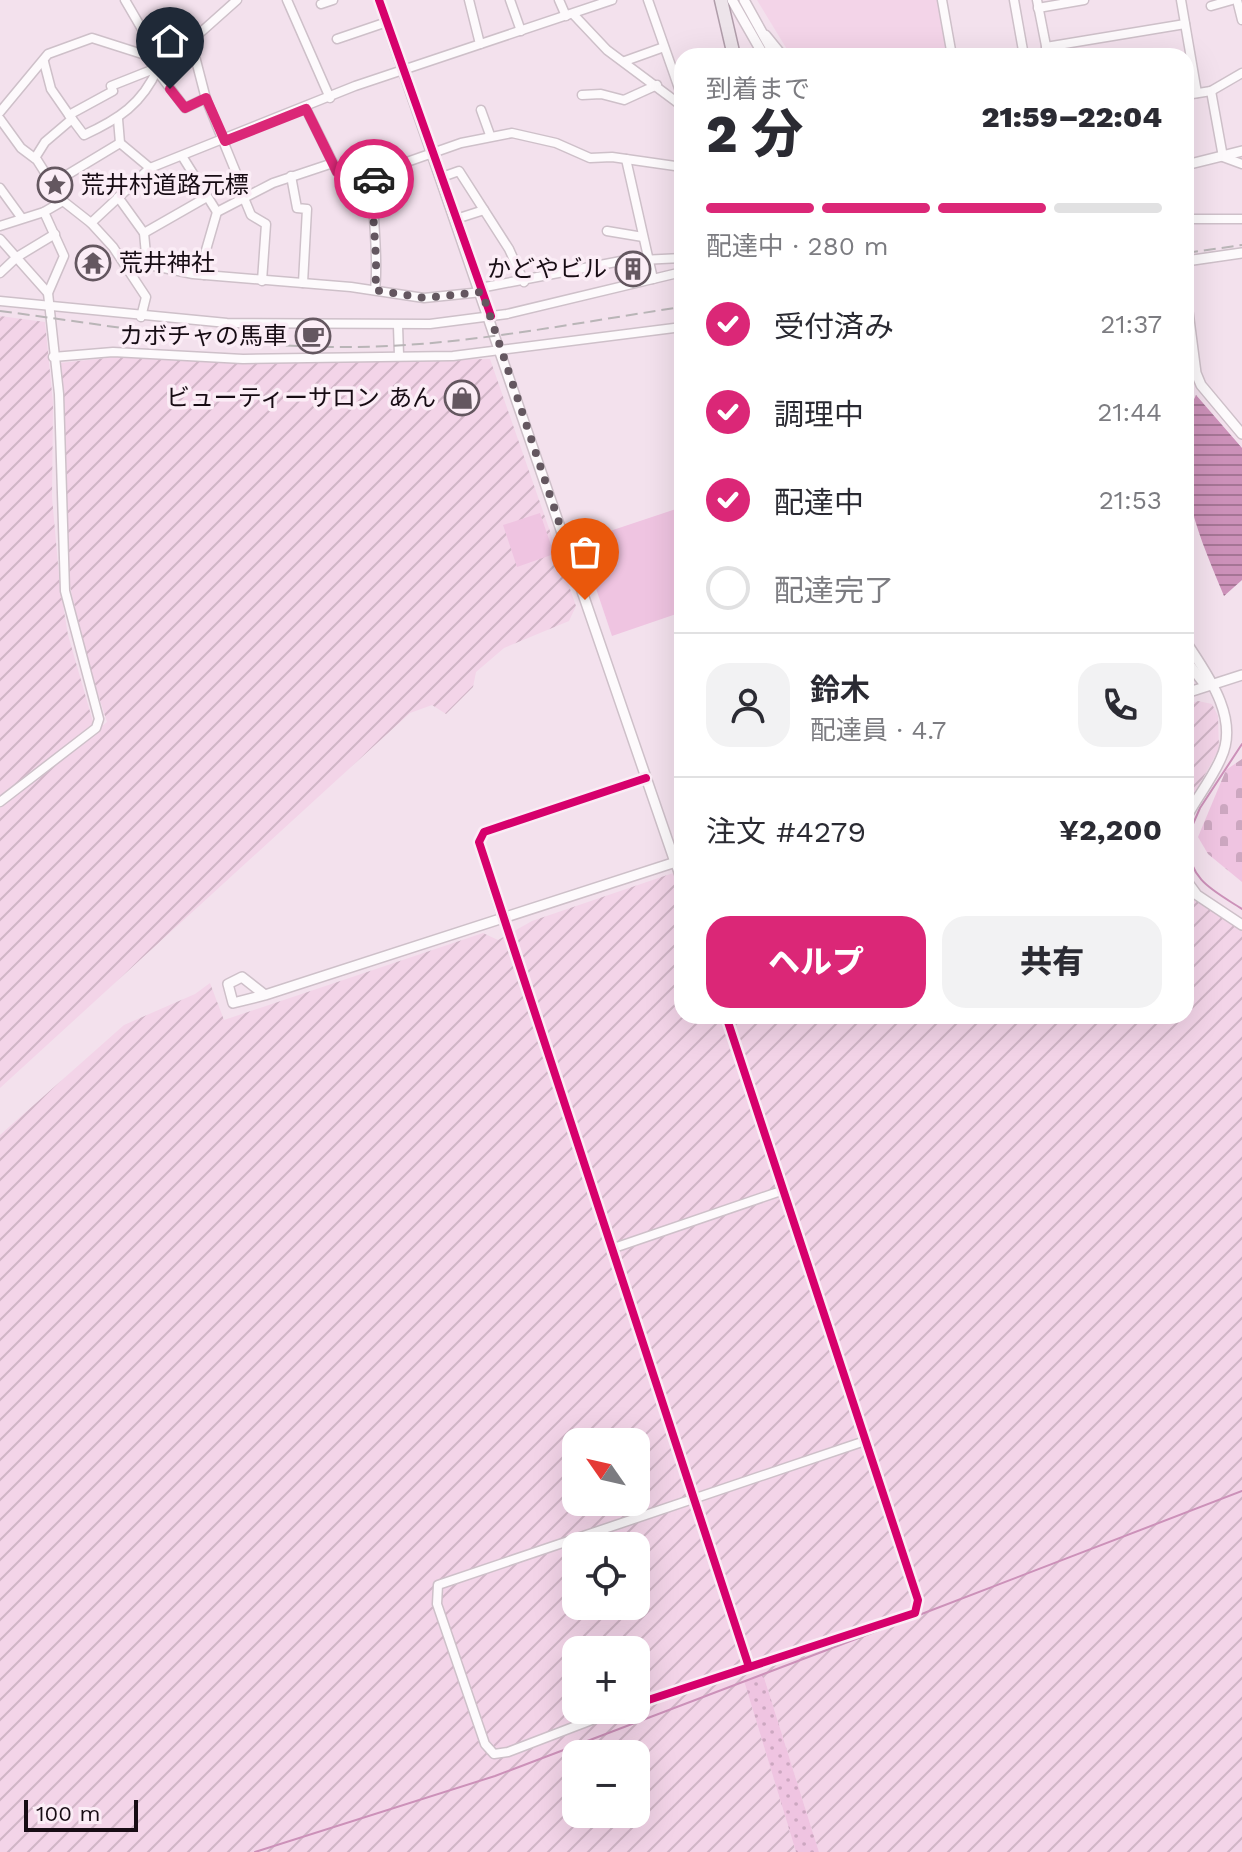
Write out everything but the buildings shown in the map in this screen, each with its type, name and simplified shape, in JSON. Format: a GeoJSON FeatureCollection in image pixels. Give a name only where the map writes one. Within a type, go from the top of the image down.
{"type":"FeatureCollection","features":[{"type":"Feature","properties":{"kind":"main road"},"geometry":{"type":"LineString","coordinates":[[721,0],[732,48]]}},
{"type":"Feature","properties":{"kind":"street"},"geometry":{"type":"LineString","coordinates":[[125,0],[185,108],[206,98]]}},
{"type":"Feature","properties":{"kind":"street"},"geometry":{"type":"LineString","coordinates":[[287,0],[330,98]]}},
{"type":"Feature","properties":{"kind":"street"},"geometry":{"type":"LineString","coordinates":[[321,4],[333,0]]}},
{"type":"Feature","properties":{"kind":"street"},"geometry":{"type":"LineString","coordinates":[[379,0],[491,316],[646,778],[674,851]]}},
{"type":"Feature","properties":{"kind":"street"},"geometry":{"type":"LineString","coordinates":[[469,0],[480,44]]}},
{"type":"Feature","properties":{"kind":"street"},"geometry":{"type":"LineString","coordinates":[[510,0],[521,31]]}},
{"type":"Feature","properties":{"kind":"street"},"geometry":{"type":"LineString","coordinates":[[559,0],[569,15],[607,50],[674,99]]}},
{"type":"Feature","properties":{"kind":"street"},"geometry":{"type":"LineString","coordinates":[[91,223],[150,168],[404,69],[612,0]]}},
{"type":"Feature","properties":{"kind":"street"},"geometry":{"type":"LineString","coordinates":[[648,0],[674,75]]}},
{"type":"Feature","properties":{"kind":"street"},"geometry":{"type":"LineString","coordinates":[[732,0],[759,48]]}},
{"type":"Feature","properties":{"kind":"street"},"geometry":{"type":"LineString","coordinates":[[744,0],[770,48]]}},
{"type":"Feature","properties":{"kind":"street"},"geometry":{"type":"LineString","coordinates":[[942,0],[951,48]]}},
{"type":"Feature","properties":{"kind":"street"},"geometry":{"type":"LineString","coordinates":[[1014,0],[1023,48]]}},
{"type":"Feature","properties":{"kind":"street"},"geometry":{"type":"LineString","coordinates":[[1046,48],[1038,4],[1084,0]]}},
{"type":"Feature","properties":{"kind":"street"},"geometry":{"type":"LineString","coordinates":[[1181,0],[1187,48]]}},
{"type":"Feature","properties":{"kind":"street"},"geometry":{"type":"LineString","coordinates":[[1211,6],[1234,0],[1242,20]]}},
{"type":"Feature","properties":{"kind":"street"},"geometry":{"type":"LineString","coordinates":[[35,158],[45,142],[70,117],[113,91],[111,86],[159,66],[233,1]]}},
{"type":"Feature","properties":{"kind":"street"},"geometry":{"type":"LineString","coordinates":[[337,39],[387,22]]}},
{"type":"Feature","properties":{"kind":"street"},"geometry":{"type":"LineString","coordinates":[[1062,48],[1185,24]]}},
{"type":"Feature","properties":{"kind":"street"},"geometry":{"type":"LineString","coordinates":[[759,29],[776,48]]}},
{"type":"Feature","properties":{"kind":"street"},"geometry":{"type":"LineString","coordinates":[[0,112],[48,54],[92,38],[159,66]]}},
{"type":"Feature","properties":{"kind":"street"},"geometry":{"type":"LineString","coordinates":[[191,41],[206,98],[239,180]]}},
{"type":"Feature","properties":{"kind":"street"},"geometry":{"type":"LineString","coordinates":[[625,61],[664,47]]}},
{"type":"Feature","properties":{"kind":"street"},"geometry":{"type":"LineString","coordinates":[[44,62],[51,89],[84,135],[118,119],[139,100],[159,66]]}},
{"type":"Feature","properties":{"kind":"street"},"geometry":{"type":"LineString","coordinates":[[1194,94],[1211,91],[1242,73]]}},
{"type":"Feature","properties":{"kind":"street"},"geometry":{"type":"LineString","coordinates":[[1194,82],[1197,93]]}},
{"type":"Feature","properties":{"kind":"street"},"geometry":{"type":"LineString","coordinates":[[582,95],[601,94],[624,100],[657,85]]}},
{"type":"Feature","properties":{"kind":"street"},"geometry":{"type":"LineString","coordinates":[[1211,91],[1223,157]]}},
{"type":"Feature","properties":{"kind":"street"},"geometry":{"type":"LineString","coordinates":[[306,109],[337,172],[376,159],[373,228],[378,246],[375,290]]}},
{"type":"Feature","properties":{"kind":"street"},"geometry":{"type":"LineString","coordinates":[[481,110],[490,135]]}},
{"type":"Feature","properties":{"kind":"street"},"geometry":{"type":"LineString","coordinates":[[0,119],[21,148],[35,158],[63,201],[91,223],[131,271],[146,297],[141,317]]}},
{"type":"Feature","properties":{"kind":"street"},"geometry":{"type":"LineString","coordinates":[[118,119],[120,143],[150,168]]}},
{"type":"Feature","properties":{"kind":"street"},"geometry":{"type":"LineString","coordinates":[[387,169],[490,135],[536,136],[590,158],[674,166]]}},
{"type":"Feature","properties":{"kind":"street"},"geometry":{"type":"LineString","coordinates":[[52,184],[120,143]]}},
{"type":"Feature","properties":{"kind":"street"},"geometry":{"type":"LineString","coordinates":[[1194,163],[1242,151]]}},
{"type":"Feature","properties":{"kind":"street"},"geometry":{"type":"LineString","coordinates":[[182,156],[217,212]]}},
{"type":"Feature","properties":{"kind":"street"},"geometry":{"type":"LineString","coordinates":[[1223,157],[1242,164]]}},
{"type":"Feature","properties":{"kind":"street"},"geometry":{"type":"LineString","coordinates":[[626,159],[653,279]]}},
{"type":"Feature","properties":{"kind":"street"},"geometry":{"type":"LineString","coordinates":[[204,275],[206,250],[217,212],[291,176],[333,163]]}},
{"type":"Feature","properties":{"kind":"street"},"geometry":{"type":"LineString","coordinates":[[442,177],[459,171],[517,262],[524,282]]}},
{"type":"Feature","properties":{"kind":"street"},"geometry":{"type":"LineString","coordinates":[[291,176],[297,208],[307,209],[303,283]]}},
{"type":"Feature","properties":{"kind":"street"},"geometry":{"type":"LineString","coordinates":[[0,188],[21,217]]}},
{"type":"Feature","properties":{"kind":"street"},"geometry":{"type":"LineString","coordinates":[[118,197],[144,233],[147,265]]}},
{"type":"Feature","properties":{"kind":"street"},"geometry":{"type":"LineString","coordinates":[[144,233],[207,197]]}},
{"type":"Feature","properties":{"kind":"street"},"geometry":{"type":"LineString","coordinates":[[244,198],[251,215],[266,224],[262,281]]}},
{"type":"Feature","properties":{"kind":"street"},"geometry":{"type":"LineString","coordinates":[[0,226],[44,212],[63,201]]}},
{"type":"Feature","properties":{"kind":"street"},"geometry":{"type":"LineString","coordinates":[[456,219],[484,210]]}},
{"type":"Feature","properties":{"kind":"street"},"geometry":{"type":"LineString","coordinates":[[0,802],[96,728],[99,719],[65,591],[59,497],[62,446],[48,307],[48,293],[64,256],[44,212]]}},
{"type":"Feature","properties":{"kind":"street"},"geometry":{"type":"LineString","coordinates":[[1194,219],[1242,219]]}},
{"type":"Feature","properties":{"kind":"street"},"geometry":{"type":"LineString","coordinates":[[362,229],[373,228]]}},
{"type":"Feature","properties":{"kind":"street"},"geometry":{"type":"LineString","coordinates":[[607,231],[643,237]]}},
{"type":"Feature","properties":{"kind":"street"},"geometry":{"type":"LineString","coordinates":[[0,273],[16,258],[55,234]]}},
{"type":"Feature","properties":{"kind":"street"},"geometry":{"type":"LineString","coordinates":[[0,239],[48,293]]}},
{"type":"Feature","properties":{"kind":"street"},"geometry":{"type":"LineString","coordinates":[[1194,260],[1242,253]]}},
{"type":"Feature","properties":{"kind":"street"},"geometry":{"type":"LineString","coordinates":[[131,271],[147,265],[204,275],[375,290],[424,298],[648,258],[674,258]]}},
{"type":"Feature","properties":{"kind":"street"},"geometry":{"type":"LineString","coordinates":[[0,301],[227,323],[398,326],[491,316],[674,274]]}},
{"type":"Feature","properties":{"kind":"street"},"geometry":{"type":"LineString","coordinates":[[398,326],[399,355]]}},
{"type":"Feature","properties":{"kind":"street"},"geometry":{"type":"LineString","coordinates":[[53,357],[113,352],[243,359],[453,356],[674,328]]}},
{"type":"Feature","properties":{"kind":"street"},"geometry":{"type":"LineString","coordinates":[[1194,357],[1201,385],[1242,434]]}},
{"type":"Feature","properties":{"kind":"street"},"geometry":{"type":"LineString","coordinates":[[1194,655],[1213,685],[1225,716],[1226,741],[1223,754],[1194,804]]}},
{"type":"Feature","properties":{"kind":"street"},"geometry":{"type":"LineString","coordinates":[[1194,670],[1202,681],[1213,685]]}},
{"type":"Feature","properties":{"kind":"street"},"geometry":{"type":"LineString","coordinates":[[1194,691],[1242,675]]}},
{"type":"Feature","properties":{"kind":"street"},"geometry":{"type":"LineString","coordinates":[[646,778],[484,832],[479,842],[749,1667]]}},
{"type":"Feature","properties":{"kind":"street"},"geometry":{"type":"LineString","coordinates":[[265,995],[242,977],[234,978],[228,984],[227,992],[233,1003],[265,995],[674,862]]}},
{"type":"Feature","properties":{"kind":"street"},"geometry":{"type":"LineString","coordinates":[[1194,891],[1242,925]]}},
{"type":"Feature","properties":{"kind":"street"},"geometry":{"type":"LineString","coordinates":[[650,1699],[915,1613],[918,1600],[729,1024]]}},
{"type":"Feature","properties":{"kind":"street"},"geometry":{"type":"LineString","coordinates":[[611,1249],[784,1190]]}},
{"type":"Feature","properties":{"kind":"street"},"geometry":{"type":"LineString","coordinates":[[581,1724],[508,1752],[494,1754],[485,1744],[437,1604],[438,1585],[865,1441]]}},
{"type":"Feature","properties":{"kind":"shaded area"},"geometry":{"type":"Polygon","coordinates":[[[757,0],[940,0],[948,48],[786,48],[757,0]]]}},
{"type":"Feature","properties":{"kind":"shaded area"},"geometry":{"type":"Polygon","coordinates":[[[0,316],[45,322],[53,403],[52,497],[60,587],[68,635],[93,722],[91,728],[0,796],[0,316]]]}},
{"type":"Feature","properties":{"kind":"shaded area"},"geometry":{"type":"Polygon","coordinates":[[[125,356],[225,362],[490,359],[576,606],[569,621],[504,648],[476,672],[473,687],[446,714],[432,705],[410,713],[0,1088],[0,808],[107,722],[88,663],[68,578],[60,363],[125,356]]]}},
{"type":"Feature","properties":{"kind":"shaded area"},"geometry":{"type":"Polygon","coordinates":[[[1196,395],[1242,448],[1242,580],[1224,596],[1194,516],[1196,395]]]}},
{"type":"Feature","properties":{"kind":"shaded area"},"geometry":{"type":"Polygon","coordinates":[[[1194,702],[1212,704],[1218,716],[1219,749],[1194,794],[1194,702]]]}},
{"type":"Feature","properties":{"kind":"shaded area"},"geometry":{"type":"Polygon","coordinates":[[[674,873],[674,1024],[1194,1024],[1194,896],[1242,931],[1242,1852],[819,1852],[763,1674],[744,1681],[796,1852],[0,1852],[0,1135],[124,1025],[195,994],[210,983],[224,1020],[483,933],[498,940],[532,921],[674,873]]]}},
{"type":"Feature","properties":{"kind":"green space"},"geometry":{"type":"Polygon","coordinates":[[[674,510],[674,615],[612,636],[580,541],[674,510]]]}},
{"type":"Feature","properties":{"kind":"green space"},"geometry":{"type":"Polygon","coordinates":[[[540,513],[554,554],[517,567],[503,525],[540,513]]]}},
{"type":"Feature","properties":{"kind":"green space"},"geometry":{"type":"Polygon","coordinates":[[[1242,759],[1242,882],[1208,854],[1198,837],[1226,770],[1242,759]]]}},
{"type":"Feature","properties":{"kind":"green space"},"geometry":{"type":"Polygon","coordinates":[[[763,1674],[819,1852],[796,1852],[744,1681],[763,1674]]]}},
{"type":"Feature","properties":{"kind":"waterway"},"geometry":{"type":"LineString","coordinates":[[1194,822],[1242,744]]}},
{"type":"Feature","properties":{"kind":"waterway"},"geometry":{"type":"LineString","coordinates":[[1194,869],[1212,890],[1242,909]]}},
{"type":"Feature","properties":{"kind":"waterway"},"geometry":{"type":"LineString","coordinates":[[919,1615],[1242,1491]]}},
{"type":"Feature","properties":{"kind":"waterway"},"geometry":{"type":"LineString","coordinates":[[255,1852],[495,1776],[898,1623]]}},
{"type":"Feature","properties":{"kind":"railway"},"geometry":{"type":"LineString","coordinates":[[1194,252],[1242,245]]}},
{"type":"Feature","properties":{"kind":"railway"},"geometry":{"type":"LineString","coordinates":[[0,311],[207,339],[291,346],[376,347],[464,340],[674,308]]}},
{"type":"Feature","properties":{"kind":"cycle path"},"geometry":{"type":"LineString","coordinates":[[379,0],[491,316]]}},
{"type":"Feature","properties":{"kind":"cycle path"},"geometry":{"type":"LineString","coordinates":[[646,778],[484,832],[479,842],[749,1667]]}},
{"type":"Feature","properties":{"kind":"cycle path"},"geometry":{"type":"LineString","coordinates":[[650,1699],[915,1613],[918,1600],[729,1024]]}},
{"type":"Feature","properties":{"kind":"way so far"},"geometry":{"type":"LineString","coordinates":[[374,179],[373,228],[378,246],[375,290],[424,298],[482,292],[585,600]]}},
{"type":"Feature","properties":{"kind":"place","name":"荒井村道路元標"},"geometry":{"type":"Point","coordinates":[55,185]}},
{"type":"Feature","properties":{"kind":"place","name":"荒井神社"},"geometry":{"type":"Point","coordinates":[93,263]}},
{"type":"Feature","properties":{"kind":"place","name":"かどやビル"},"geometry":{"type":"Point","coordinates":[633,269]}},
{"type":"Feature","properties":{"kind":"place","name":"カボチャの馬車"},"geometry":{"type":"Point","coordinates":[313,336]}},
{"type":"Feature","properties":{"kind":"place","name":"ビューティーサロン あん"},"geometry":{"type":"Point","coordinates":[462,398]}},
{"type":"Feature","properties":{"kind":"route"},"geometry":{"type":"LineString","coordinates":[[170,89],[185,108],[206,98],[225,141],[262,123],[306,109],[329,150],[337,172],[376,159],[374,179]]}}]}
